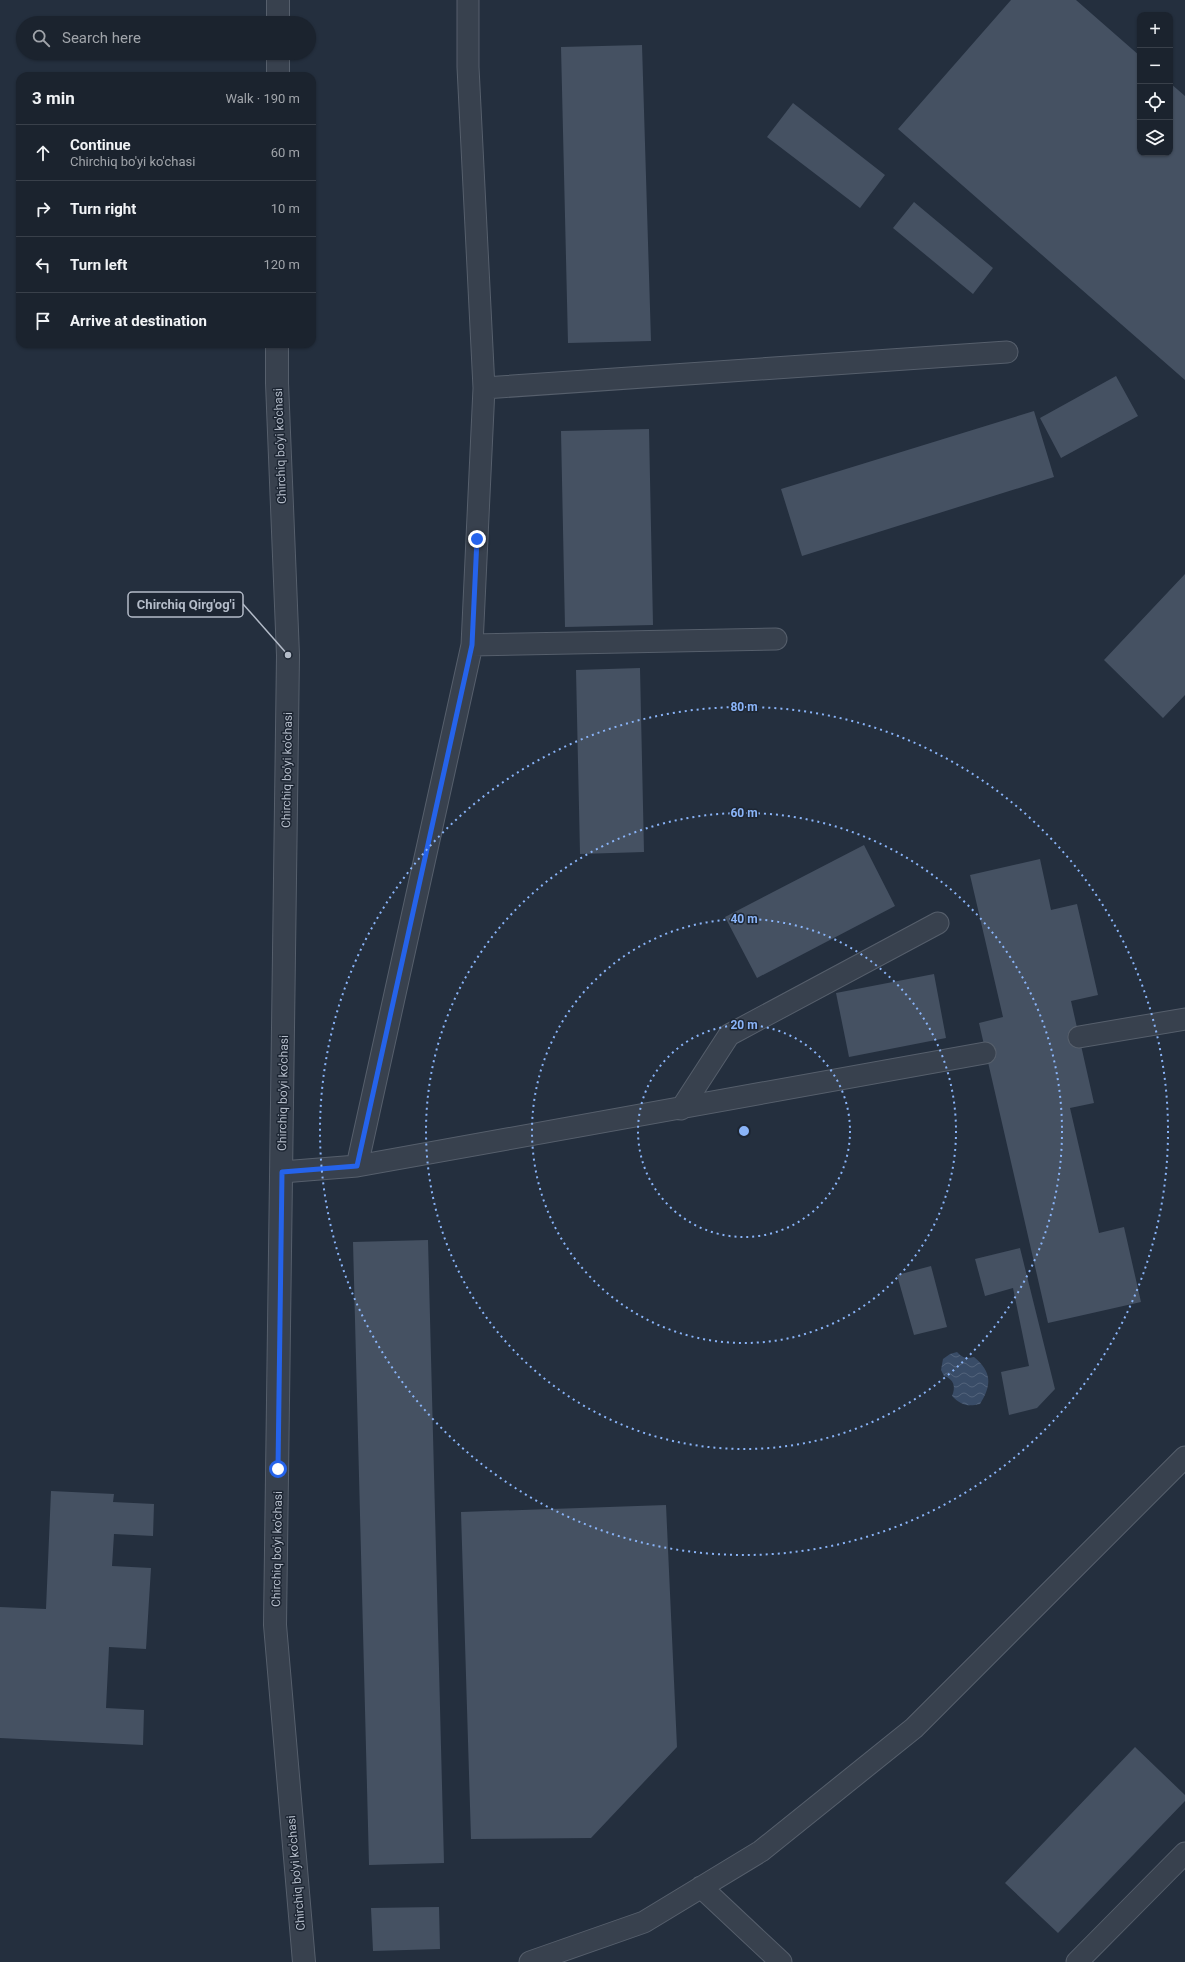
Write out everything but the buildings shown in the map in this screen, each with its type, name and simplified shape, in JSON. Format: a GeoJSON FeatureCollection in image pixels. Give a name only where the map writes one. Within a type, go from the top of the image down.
{"type":"FeatureCollection","features":[{"type":"Feature","properties":{"kind":"street"},"geometry":{"type":"LineString","coordinates":[[278,0],[278,16]]}},
{"type":"Feature","properties":{"kind":"street"},"geometry":{"type":"LineString","coordinates":[[278,60],[278,72]]}},
{"type":"Feature","properties":{"kind":"street","name":"Chirchiq bo'yi ko'chasi"},"geometry":{"type":"LineString","coordinates":[[277,348],[288,655],[275,1625],[304,1962]]}},
{"type":"Feature","properties":{"kind":"lane"},"geometry":{"type":"LineString","coordinates":[[357,1166],[472,645],[484,388],[468,67],[468,0]]}},
{"type":"Feature","properties":{"kind":"lane"},"geometry":{"type":"LineString","coordinates":[[484,388],[1007,352]]}},
{"type":"Feature","properties":{"kind":"lane"},"geometry":{"type":"LineString","coordinates":[[472,645],[776,639]]}},
{"type":"Feature","properties":{"kind":"lane"},"geometry":{"type":"LineString","coordinates":[[681,1109],[729,1035],[938,923]]}},
{"type":"Feature","properties":{"kind":"lane"},"geometry":{"type":"LineString","coordinates":[[1079,1037],[1185,1019]]}},
{"type":"Feature","properties":{"kind":"lane"},"geometry":{"type":"LineString","coordinates":[[282,1172],[357,1166],[986,1054]]}},
{"type":"Feature","properties":{"kind":"lane"},"geometry":{"type":"LineString","coordinates":[[530,1962],[644,1922],[761,1851],[914,1728],[1185,1457]]}},
{"type":"Feature","properties":{"kind":"lane"},"geometry":{"type":"LineString","coordinates":[[1076,1962],[1185,1853]]}},
{"type":"Feature","properties":{"kind":"lane"},"geometry":{"type":"LineString","coordinates":[[701,1887],[781,1962]]}},
{"type":"Feature","properties":{"kind":"water"},"geometry":{"type":"Polygon","coordinates":[[[957,1352],[965,1358],[974,1357],[987,1373],[987,1391],[980,1404],[964,1404],[952,1396],[954,1387],[952,1381],[944,1376],[941,1370],[943,1359],[950,1354],[957,1352]]]}},
{"type":"Feature","properties":{"kind":"place","name":"Chirchiq Qirg'og'i"},"geometry":{"type":"Point","coordinates":[288,655]}},
{"type":"Feature","properties":{"kind":"route"},"geometry":{"type":"LineString","coordinates":[[278,1469],[282,1172],[357,1166],[472,645],[477,539]]}}]}
